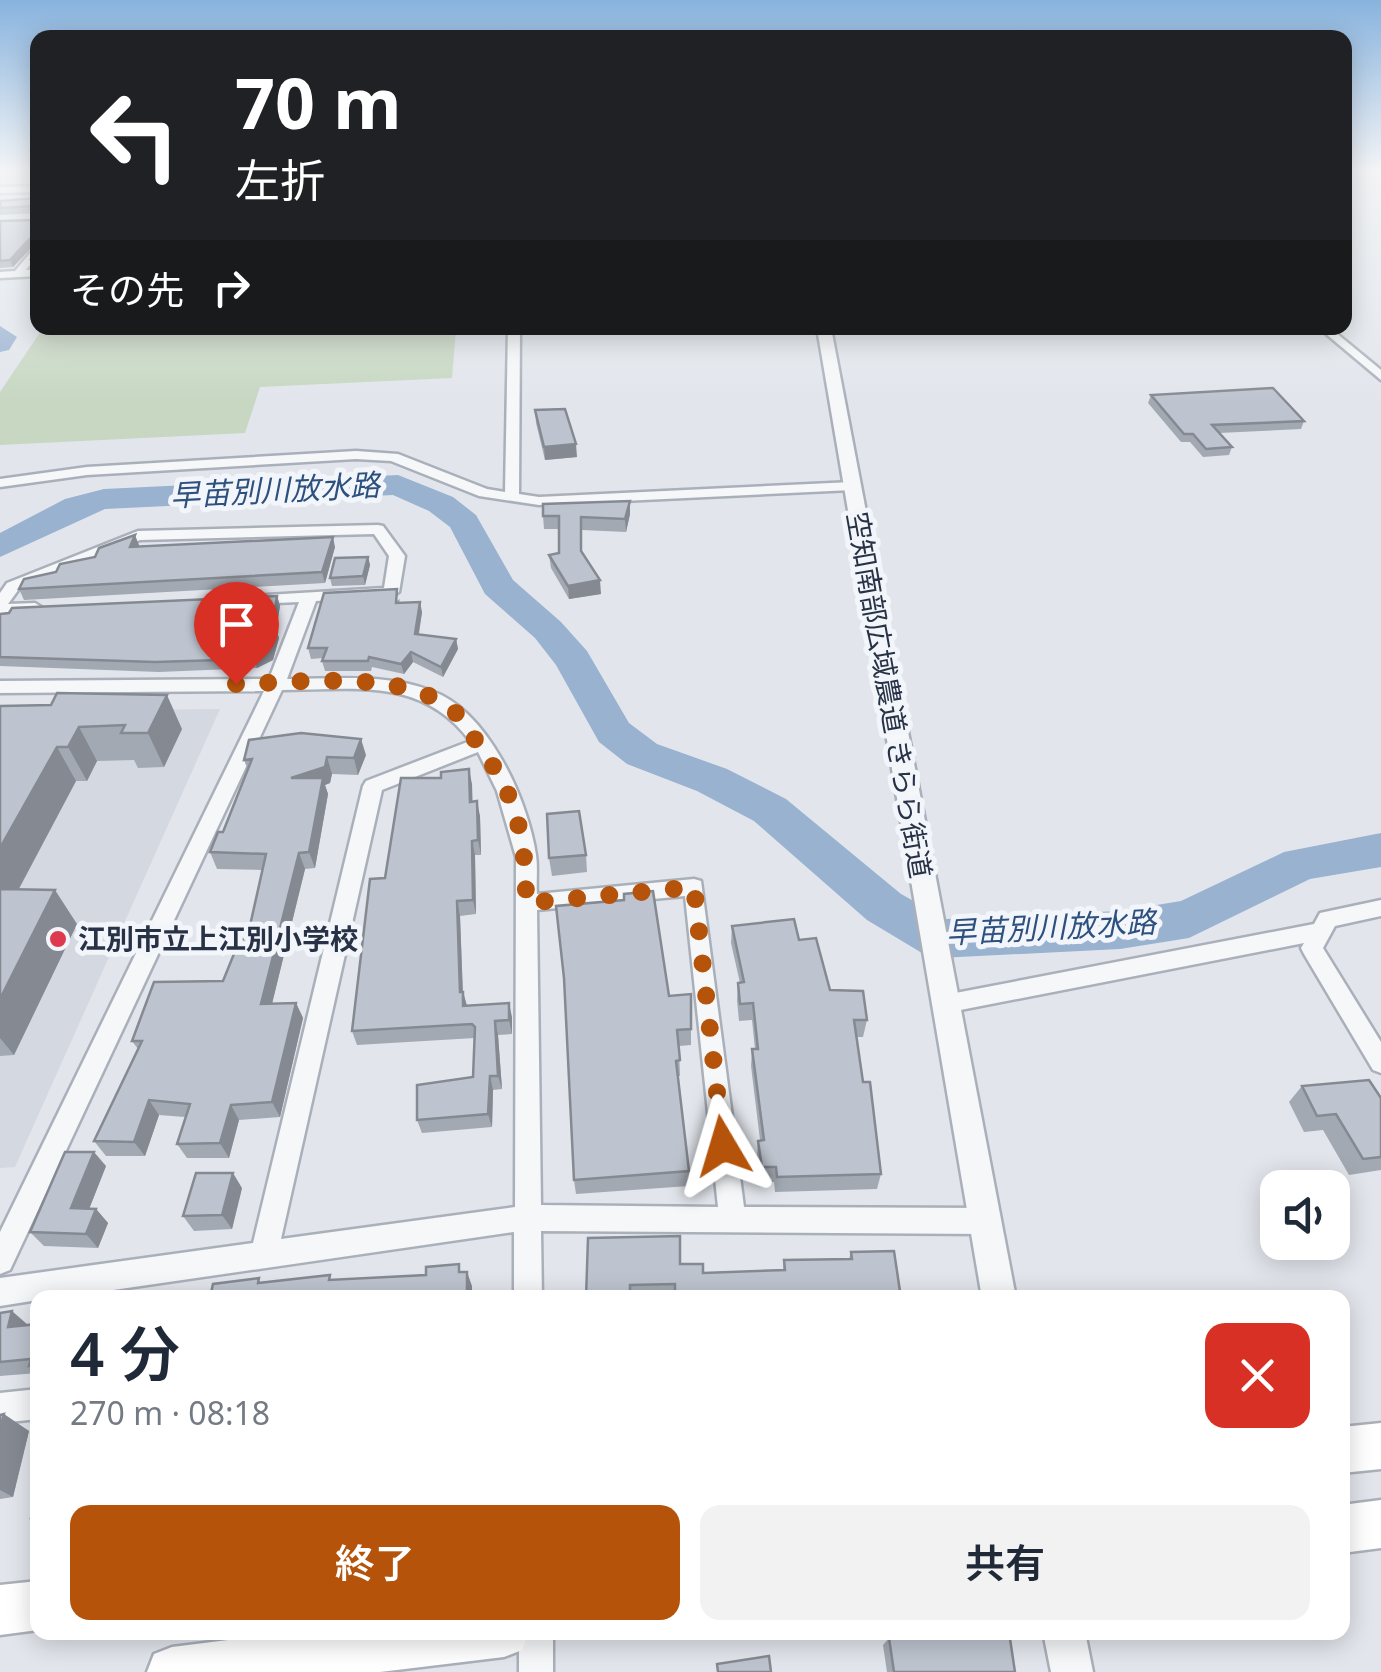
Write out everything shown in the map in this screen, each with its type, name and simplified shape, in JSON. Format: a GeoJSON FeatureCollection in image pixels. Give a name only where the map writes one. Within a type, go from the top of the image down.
{"type":"FeatureCollection","features":[{"type":"Feature","properties":{"kind":"main road"},"geometry":{"type":"LineString","coordinates":[[1350,1449],[1381,1446]]}},
{"type":"Feature","properties":{"kind":"main road"},"geometry":{"type":"LineString","coordinates":[[1350,1528],[1381,1524]]}},
{"type":"Feature","properties":{"kind":"main road"},"geometry":{"type":"LineString","coordinates":[[0,1610],[30,1606]]}},
{"type":"Feature","properties":{"kind":"main road"},"geometry":{"type":"LineString","coordinates":[[172,1672],[438,1640]]}},
{"type":"Feature","properties":{"kind":"street"},"geometry":{"type":"LineString","coordinates":[[18,274],[30,258]]}},
{"type":"Feature","properties":{"kind":"street"},"geometry":{"type":"LineString","coordinates":[[0,275],[30,273]]}},
{"type":"Feature","properties":{"kind":"street"},"geometry":{"type":"LineString","coordinates":[[512,499],[514,335]]}},
{"type":"Feature","properties":{"kind":"street","name":"空知南部広域農道 きらら街道"},"geometry":{"type":"LineString","coordinates":[[825,335],[998,1290]]}},
{"type":"Feature","properties":{"kind":"street"},"geometry":{"type":"LineString","coordinates":[[1332,335],[1381,376]]}},
{"type":"Feature","properties":{"kind":"street"},"geometry":{"type":"LineString","coordinates":[[0,483],[88,471],[376,456],[408,462],[484,493],[512,499],[852,486]]}},
{"type":"Feature","properties":{"kind":"street"},"geometry":{"type":"LineString","coordinates":[[0,606],[14,586],[138,536],[378,529],[397,556],[391,592],[232,600]]}},
{"type":"Feature","properties":{"kind":"street"},"geometry":{"type":"LineString","coordinates":[[0,1260],[276,684],[309,596]]}},
{"type":"Feature","properties":{"kind":"street"},"geometry":{"type":"LineString","coordinates":[[0,606],[58,607]]}},
{"type":"Feature","properties":{"kind":"street"},"geometry":{"type":"LineString","coordinates":[[0,687],[384,684],[434,698],[458,716],[506,782],[519,817],[526,858],[528,1290]]}},
{"type":"Feature","properties":{"kind":"street"},"geometry":{"type":"LineString","coordinates":[[264,1255],[373,786],[478,745]]}},
{"type":"Feature","properties":{"kind":"street"},"geometry":{"type":"LineString","coordinates":[[526,903],[694,887],[732,1219]]}},
{"type":"Feature","properties":{"kind":"street"},"geometry":{"type":"LineString","coordinates":[[1381,908],[1328,919],[1312,948],[1381,1063]]}},
{"type":"Feature","properties":{"kind":"street"},"geometry":{"type":"LineString","coordinates":[[945,1004],[1322,932]]}},
{"type":"Feature","properties":{"kind":"street"},"geometry":{"type":"LineString","coordinates":[[0,1292],[527,1218],[985,1221]]}},
{"type":"Feature","properties":{"kind":"street"},"geometry":{"type":"LineString","coordinates":[[0,1408],[30,1405]]}},
{"type":"Feature","properties":{"kind":"street"},"geometry":{"type":"LineString","coordinates":[[536,1640],[536,1672]]}},
{"type":"Feature","properties":{"kind":"street"},"geometry":{"type":"LineString","coordinates":[[1066,1640],[1072,1672]]}},
{"type":"Feature","properties":{"kind":"shaded area","name":"江別市立上江別小学校"},"geometry":{"type":"Polygon","coordinates":[[[220,709],[15,1167],[0,1168],[0,711],[220,709]]]}},
{"type":"Feature","properties":{"kind":"green space"},"geometry":{"type":"Polygon","coordinates":[[[38,335],[456,335],[452,378],[260,387],[245,433],[0,445],[0,392],[38,335]]]}},
{"type":"Feature","properties":{"kind":"building"},"geometry":{"type":"Polygon","coordinates":[[[0,247],[22,247],[10,260],[0,261],[0,247]]]}},
{"type":"Feature","properties":{"kind":"building"},"geometry":{"type":"Polygon","coordinates":[[[1273,388],[1304,421],[1212,425],[1232,447],[1206,449],[1193,434],[1184,434],[1151,395],[1273,388]]]}},
{"type":"Feature","properties":{"kind":"building"},"geometry":{"type":"Polygon","coordinates":[[[565,409],[576,444],[544,447],[535,410],[565,409]]]}},
{"type":"Feature","properties":{"kind":"building"},"geometry":{"type":"Polygon","coordinates":[[[630,501],[625,519],[581,517],[581,551],[600,580],[568,586],[549,555],[559,553],[559,516],[543,516],[543,504],[630,501]]]}},
{"type":"Feature","properties":{"kind":"building"},"geometry":{"type":"Polygon","coordinates":[[[135,535],[130,547],[333,537],[322,572],[19,589],[24,579],[56,572],[60,564],[95,557],[99,548],[135,535]]]}},
{"type":"Feature","properties":{"kind":"building"},"geometry":{"type":"Polygon","coordinates":[[[368,557],[363,576],[330,578],[335,558],[368,557]]]}},
{"type":"Feature","properties":{"kind":"building"},"geometry":{"type":"Polygon","coordinates":[[[397,589],[396,603],[420,602],[415,634],[456,639],[441,667],[411,652],[401,664],[369,657],[368,661],[322,661],[327,648],[308,648],[324,593],[397,589]]]}},
{"type":"Feature","properties":{"kind":"building"},"geometry":{"type":"Polygon","coordinates":[[[277,596],[272,629],[276,628],[269,650],[254,659],[155,662],[0,657],[0,614],[9,613],[12,608],[277,596]]]}},
{"type":"Feature","properties":{"kind":"building"},"geometry":{"type":"Polygon","coordinates":[[[57,693],[167,695],[148,733],[121,733],[125,725],[79,727],[68,747],[57,747],[0,848],[0,706],[51,705],[57,693]]]}},
{"type":"Feature","properties":{"kind":"building"},"geometry":{"type":"Polygon","coordinates":[[[301,733],[361,739],[354,758],[327,757],[325,767],[291,778],[323,778],[309,852],[299,853],[261,1004],[296,1003],[272,1102],[231,1105],[220,1143],[177,1144],[190,1104],[149,1100],[134,1142],[94,1141],[142,1041],[132,1041],[154,982],[223,981],[240,939],[247,939],[266,854],[210,852],[218,832],[223,832],[252,759],[244,760],[249,740],[301,733]]]}},
{"type":"Feature","properties":{"kind":"building"},"geometry":{"type":"Polygon","coordinates":[[[469,769],[470,802],[477,801],[478,840],[472,841],[473,900],[457,901],[460,992],[463,1006],[509,1003],[509,1020],[495,1021],[498,1076],[490,1076],[488,1114],[417,1120],[417,1085],[473,1077],[475,1027],[472,1024],[352,1031],[370,879],[385,878],[401,778],[441,778],[441,772],[469,769]]]}},
{"type":"Feature","properties":{"kind":"building"},"geometry":{"type":"Polygon","coordinates":[[[579,811],[586,855],[549,858],[547,814],[579,811]]]}},
{"type":"Feature","properties":{"kind":"building"},"geometry":{"type":"Polygon","coordinates":[[[0,889],[55,890],[0,999],[0,889]]]}},
{"type":"Feature","properties":{"kind":"building"},"geometry":{"type":"Polygon","coordinates":[[[653,891],[669,996],[691,994],[691,1029],[677,1030],[680,1060],[676,1061],[689,1171],[574,1180],[564,978],[556,906],[624,900],[624,894],[653,891]]]}},
{"type":"Feature","properties":{"kind":"building"},"geometry":{"type":"Polygon","coordinates":[[[794,919],[799,940],[816,938],[830,990],[863,991],[867,1020],[854,1020],[863,1082],[870,1082],[881,1174],[777,1177],[776,1167],[762,1167],[758,1141],[764,1140],[752,1049],[758,1049],[753,1003],[740,1004],[738,983],[744,982],[732,926],[794,919]]]}},
{"type":"Feature","properties":{"kind":"building"},"geometry":{"type":"Polygon","coordinates":[[[1369,1080],[1381,1098],[1381,1157],[1363,1159],[1336,1114],[1317,1116],[1302,1086],[1369,1080]]]}},
{"type":"Feature","properties":{"kind":"building"},"geometry":{"type":"Polygon","coordinates":[[[65,1152],[94,1152],[71,1208],[96,1209],[86,1234],[30,1232],[65,1152]]]}},
{"type":"Feature","properties":{"kind":"building"},"geometry":{"type":"Polygon","coordinates":[[[196,1173],[233,1173],[222,1215],[183,1216],[196,1173]]]}},
{"type":"Feature","properties":{"kind":"building"},"geometry":{"type":"Polygon","coordinates":[[[680,1236],[680,1264],[703,1264],[703,1273],[785,1270],[784,1260],[852,1259],[851,1252],[894,1251],[900,1290],[675,1290],[675,1284],[586,1290],[588,1238],[680,1236]]]}},
{"type":"Feature","properties":{"kind":"building"},"geometry":{"type":"Polygon","coordinates":[[[459,1264],[459,1272],[467,1272],[467,1290],[212,1290],[213,1284],[259,1278],[258,1283],[330,1275],[329,1280],[426,1275],[426,1267],[459,1264]]]}},
{"type":"Feature","properties":{"kind":"building"},"geometry":{"type":"Polygon","coordinates":[[[12,1311],[8,1327],[30,1325],[30,1359],[0,1362],[0,1313],[12,1311]]]}},
{"type":"Feature","properties":{"kind":"building"},"geometry":{"type":"Polygon","coordinates":[[[889,1640],[1010,1640],[1015,1672],[894,1672],[889,1640]]]}},
{"type":"Feature","properties":{"kind":"building"},"geometry":{"type":"Polygon","coordinates":[[[769,1656],[771,1672],[718,1672],[717,1664],[769,1656]]]}},
{"type":"Feature","properties":{"kind":"waterway"},"geometry":{"type":"LineString","coordinates":[[0,334],[4,337],[0,344]]}},
{"type":"Feature","properties":{"kind":"waterway","name":"早苗別川放水路"},"geometry":{"type":"LineString","coordinates":[[0,547],[77,506],[104,499],[398,485],[441,504],[464,522],[498,586],[548,630],[573,660],[614,732],[642,754],[712,780],[770,810],[884,907],[939,939],[1120,930],[1189,919],[1300,864],[1381,850]]}},
{"type":"Feature","properties":{"kind":"place","name":"江別市立上江別小学校"},"geometry":{"type":"Point","coordinates":[58,939]}},
{"type":"Feature","properties":{"kind":"route"},"geometry":{"type":"LineString","coordinates":[[236,684],[384,684],[434,698],[458,716],[506,782],[519,817],[526,858],[526,903],[694,887],[723,1146]]}}]}
